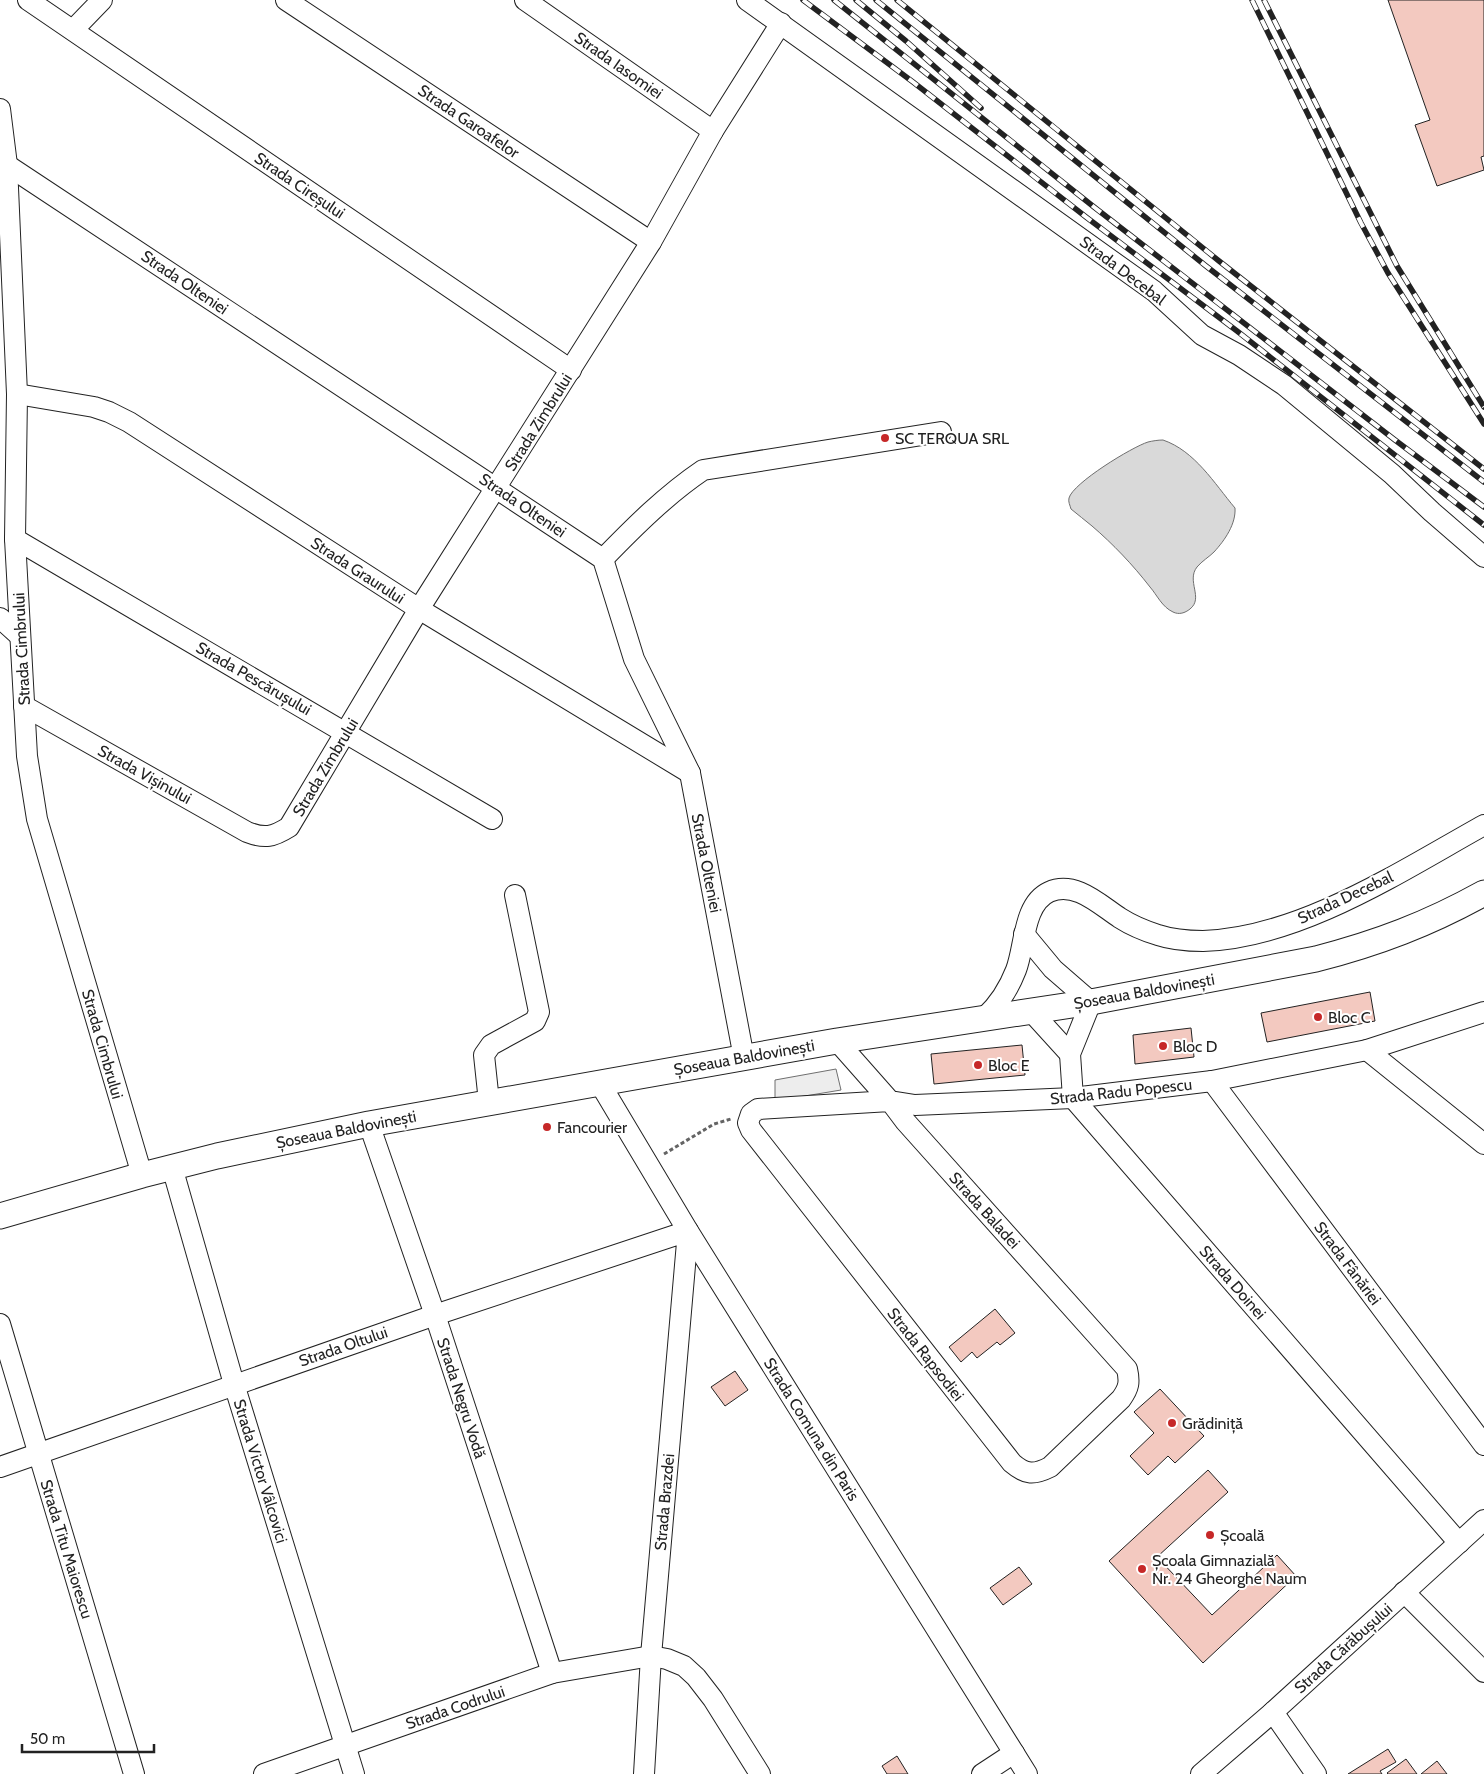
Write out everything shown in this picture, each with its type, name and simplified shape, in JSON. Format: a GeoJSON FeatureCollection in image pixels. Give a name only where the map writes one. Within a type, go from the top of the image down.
{"type":"FeatureCollection","features":[{"type":"Feature","properties":{"kind":"main road","name":"Șoseaua Baldovinești"},"geometry":{"type":"LineString","coordinates":[[0,1216],[172,1167],[369,1124],[837,1041],[1091,1002],[1316,959],[1351,950],[1421,926],[1484,893]]}},
{"type":"Feature","properties":{"kind":"street","name":"Strada Cireșului"},"geometry":{"type":"LineString","coordinates":[[28,0],[571,370]]}},
{"type":"Feature","properties":{"kind":"street"},"geometry":{"type":"LineString","coordinates":[[73,30],[102,0]]}},
{"type":"Feature","properties":{"kind":"street","name":"Strada Garoafelor"},"geometry":{"type":"LineString","coordinates":[[286,0],[651,242]]}},
{"type":"Feature","properties":{"kind":"street","name":"Strada Iasomiei"},"geometry":{"type":"LineString","coordinates":[[525,0],[713,131]]}},
{"type":"Feature","properties":{"kind":"street","name":"Strada Decebal"},"geometry":{"type":"LineString","coordinates":[[748,0],[1154,291],[1202,335],[1239,355],[1284,385],[1392,474],[1484,557]]}},
{"type":"Feature","properties":{"kind":"street","name":"Strada Zimbrului"},"geometry":{"type":"LineString","coordinates":[[269,836],[277,834],[288,827],[419,609],[651,242],[713,131],[781,23]]}},
{"type":"Feature","properties":{"kind":"street","name":"Strada Cimbrului"},"geometry":{"type":"LineString","coordinates":[[0,109],[7,165],[18,394],[8,497],[15,539],[27,756],[37,819],[142,1175]]}},
{"type":"Feature","properties":{"kind":"street","name":"Strada Olteniei"},"geometry":{"type":"LineString","coordinates":[[7,165],[603,559],[634,659],[690,773],[744,1058]]}},
{"type":"Feature","properties":{"kind":"street","name":"Strada Graurului"},"geometry":{"type":"LineString","coordinates":[[18,394],[94,407],[116,415],[419,609],[690,773]]}},
{"type":"Feature","properties":{"kind":"street"},"geometry":{"type":"LineString","coordinates":[[603,559],[642,520],[686,481],[702,470],[941,432]]}},
{"type":"Feature","properties":{"kind":"street","name":"Strada Pescărușului"},"geometry":{"type":"LineString","coordinates":[[15,539],[492,819]]}},
{"type":"Feature","properties":{"kind":"street"},"geometry":{"type":"LineString","coordinates":[[0,618],[20,636]]}},
{"type":"Feature","properties":{"kind":"street","name":"Strada Vișinului"},"geometry":{"type":"LineString","coordinates":[[24,706],[248,832],[257,836],[269,836]]}},
{"type":"Feature","properties":{"kind":"street","name":"Strada Decebal"},"geometry":{"type":"LineString","coordinates":[[985,1017],[1001,999],[1010,984],[1017,968],[1024,934],[1036,903],[1048,893],[1060,889],[1076,891],[1096,901],[1137,927],[1175,940],[1226,939],[1304,918],[1352,898],[1484,825]]}},
{"type":"Feature","properties":{"kind":"street"},"geometry":{"type":"LineString","coordinates":[[489,1102],[484,1055],[491,1045],[535,1021],[539,1012],[515,895]]}},
{"type":"Feature","properties":{"kind":"street"},"geometry":{"type":"LineString","coordinates":[[1024,934],[1053,970],[1091,1002],[1070,1054],[1074,1098]]}},
{"type":"Feature","properties":{"kind":"street"},"geometry":{"type":"LineString","coordinates":[[1030,1010],[1070,1054]]}},
{"type":"Feature","properties":{"kind":"street","name":"Strada Radu Popescu"},"geometry":{"type":"LineString","coordinates":[[751,1114],[758,1109],[890,1101],[915,1105],[1074,1098],[1212,1081],[1367,1050],[1484,1012]]}},
{"type":"Feature","properties":{"kind":"street","name":"Strada Baladei"},"geometry":{"type":"LineString","coordinates":[[837,1041],[890,1101],[905,1121],[1127,1369],[1130,1380]]}},
{"type":"Feature","properties":{"kind":"street"},"geometry":{"type":"LineString","coordinates":[[1367,1050],[1484,1144]]}},
{"type":"Feature","properties":{"kind":"street","name":"Strada Fânăriei"},"geometry":{"type":"LineString","coordinates":[[1212,1081],[1484,1445]]}},
{"type":"Feature","properties":{"kind":"street","name":"Strada Comuna din Paris"},"geometry":{"type":"LineString","coordinates":[[599,1082],[688,1230],[1027,1774]]}},
{"type":"Feature","properties":{"kind":"street","name":"Strada Doinei"},"geometry":{"type":"LineString","coordinates":[[1074,1098],[1459,1542]]}},
{"type":"Feature","properties":{"kind":"street","name":"Strada Rapsodiei"},"geometry":{"type":"LineString","coordinates":[[751,1114],[748,1123],[751,1130],[1012,1463],[1021,1470],[1030,1473],[1039,1472],[1050,1467],[1121,1399],[1128,1390],[1130,1380]]}},
{"type":"Feature","properties":{"kind":"street","name":"Strada Negru Vodă"},"geometry":{"type":"LineString","coordinates":[[369,1124],[435,1315],[552,1673]]}},
{"type":"Feature","properties":{"kind":"street","name":"Strada Victor Vâlcovici"},"geometry":{"type":"LineString","coordinates":[[172,1167],[234,1384],[354,1774]]}},
{"type":"Feature","properties":{"kind":"street","name":"Strada Oltului"},"geometry":{"type":"LineString","coordinates":[[0,1467],[234,1384],[688,1230]]}},
{"type":"Feature","properties":{"kind":"street","name":"Strada Brazdei"},"geometry":{"type":"LineString","coordinates":[[644,1774],[651,1656],[688,1230]]}},
{"type":"Feature","properties":{"kind":"street","name":"Strada Titu Maiorescu"},"geometry":{"type":"LineString","coordinates":[[0,1324],[134,1774]]}},
{"type":"Feature","properties":{"kind":"street","name":"Strada Cărăbușului"},"geometry":{"type":"LineString","coordinates":[[1201,1774],[1273,1712],[1484,1520]]}},
{"type":"Feature","properties":{"kind":"street"},"geometry":{"type":"LineString","coordinates":[[1404,1592],[1484,1672]]}},
{"type":"Feature","properties":{"kind":"street"},"geometry":{"type":"LineString","coordinates":[[651,1656],[667,1659],[684,1666],[696,1676],[713,1699],[760,1774]]}},
{"type":"Feature","properties":{"kind":"street","name":"Strada Codrului"},"geometry":{"type":"LineString","coordinates":[[264,1774],[552,1673],[651,1656]]}},
{"type":"Feature","properties":{"kind":"street"},"geometry":{"type":"LineString","coordinates":[[1273,1712],[1316,1774]]}},
{"type":"Feature","properties":{"kind":"street"},"geometry":{"type":"LineString","coordinates":[[982,1774],[1014,1753]]}},
{"type":"Feature","properties":{"kind":"path"},"geometry":{"type":"LineString","coordinates":[[648,1164],[714,1124],[751,1114]]}},
{"type":"Feature","properties":{"kind":"shaded area"},"geometry":{"type":"Polygon","coordinates":[[[1163,440],[1185,452],[1194,460],[1235,508],[1234,520],[1226,537],[1194,572],[1194,605],[1180,613],[1173,612],[1160,601],[1122,555],[1100,533],[1071,509],[1069,501],[1073,491],[1104,466],[1140,445],[1163,440]]]}},
{"type":"Feature","properties":{"kind":"shaded area"},"geometry":{"type":"Polygon","coordinates":[[[836,1069],[841,1090],[775,1101],[775,1080],[836,1069]]]}},
{"type":"Feature","properties":{"kind":"building"},"geometry":{"type":"Polygon","coordinates":[[[1388,0],[1484,0],[1484,156],[1481,157],[1484,170],[1437,186],[1415,125],[1430,120],[1388,0]]]}},
{"type":"Feature","properties":{"kind":"building","name":"Bloc C"},"geometry":{"type":"Polygon","coordinates":[[[1370,992],[1375,1021],[1267,1042],[1261,1013],[1370,992]]]}},
{"type":"Feature","properties":{"kind":"building","name":"Bloc D"},"geometry":{"type":"Polygon","coordinates":[[[1191,1028],[1194,1057],[1135,1064],[1133,1035],[1191,1028]]]}},
{"type":"Feature","properties":{"kind":"building","name":"Bloc E"},"geometry":{"type":"Polygon","coordinates":[[[1022,1045],[1025,1075],[934,1084],[931,1054],[1022,1045]]]}},
{"type":"Feature","properties":{"kind":"building"},"geometry":{"type":"Polygon","coordinates":[[[995,1309],[1015,1333],[1000,1345],[997,1342],[977,1358],[972,1352],[961,1362],[949,1347],[995,1309]]]}},
{"type":"Feature","properties":{"kind":"building"},"geometry":{"type":"Polygon","coordinates":[[[735,1371],[748,1390],[725,1406],[711,1387],[735,1371]]]}},
{"type":"Feature","properties":{"kind":"building"},"geometry":{"type":"Polygon","coordinates":[[[1160,1389],[1204,1436],[1175,1463],[1168,1456],[1148,1475],[1130,1456],[1154,1433],[1134,1412],[1160,1389]]]}},
{"type":"Feature","properties":{"kind":"building","name":"Școala Gimnazială Nr. 24 Gheorghe Naum"},"geometry":{"type":"Polygon","coordinates":[[[1208,1470],[1228,1492],[1157,1557],[1212,1615],[1277,1555],[1296,1576],[1203,1663],[1109,1561],[1208,1470]]]}},
{"type":"Feature","properties":{"kind":"building"},"geometry":{"type":"Polygon","coordinates":[[[1019,1567],[1032,1584],[1003,1605],[990,1588],[1019,1567]]]}},
{"type":"Feature","properties":{"kind":"building"},"geometry":{"type":"Polygon","coordinates":[[[1388,1749],[1396,1762],[1380,1771],[1382,1774],[1348,1774],[1388,1749]]]}},
{"type":"Feature","properties":{"kind":"building"},"geometry":{"type":"Polygon","coordinates":[[[897,1756],[908,1774],[887,1774],[882,1766],[897,1756]]]}},
{"type":"Feature","properties":{"kind":"building"},"geometry":{"type":"Polygon","coordinates":[[[1406,1759],[1417,1774],[1387,1773],[1406,1759]]]}},
{"type":"Feature","properties":{"kind":"building"},"geometry":{"type":"Polygon","coordinates":[[[1437,1761],[1447,1774],[1421,1774],[1437,1761]]]}},
{"type":"Feature","properties":{"kind":"railway"},"geometry":{"type":"LineString","coordinates":[[803,0],[913,82],[1086,217],[1237,331],[1484,525]]}},
{"type":"Feature","properties":{"kind":"railway"},"geometry":{"type":"LineString","coordinates":[[834,0],[1094,207],[1484,507]]}},
{"type":"Feature","properties":{"kind":"railway"},"geometry":{"type":"LineString","coordinates":[[856,0],[906,41],[981,108]]}},
{"type":"Feature","properties":{"kind":"railway"},"geometry":{"type":"LineString","coordinates":[[876,0],[1206,266],[1484,482]]}},
{"type":"Feature","properties":{"kind":"railway"},"geometry":{"type":"LineString","coordinates":[[897,0],[1219,261],[1484,469]]}},
{"type":"Feature","properties":{"kind":"railway"},"geometry":{"type":"LineString","coordinates":[[1252,0],[1361,223],[1388,273],[1484,424]]}},
{"type":"Feature","properties":{"kind":"railway"},"geometry":{"type":"LineString","coordinates":[[1264,0],[1397,266],[1484,407]]}},
{"type":"Feature","properties":{"kind":"place","name":"SC TERQUA SRL"},"geometry":{"type":"Point","coordinates":[885,438]}},
{"type":"Feature","properties":{"kind":"place","name":"Bloc C"},"geometry":{"type":"Point","coordinates":[1318,1017]}},
{"type":"Feature","properties":{"kind":"place","name":"Bloc D"},"geometry":{"type":"Point","coordinates":[1163,1046]}},
{"type":"Feature","properties":{"kind":"place","name":"Bloc E"},"geometry":{"type":"Point","coordinates":[978,1065]}},
{"type":"Feature","properties":{"kind":"place","name":"Fancourier"},"geometry":{"type":"Point","coordinates":[547,1127]}},
{"type":"Feature","properties":{"kind":"place","name":"Grădiniță"},"geometry":{"type":"Point","coordinates":[1172,1423]}},
{"type":"Feature","properties":{"kind":"place","name":"Școală"},"geometry":{"type":"Point","coordinates":[1210,1535]}},
{"type":"Feature","properties":{"kind":"place","name":"Școala Gimnazială Nr. 24 Gheorghe Naum"},"geometry":{"type":"Point","coordinates":[1142,1569]}}]}
